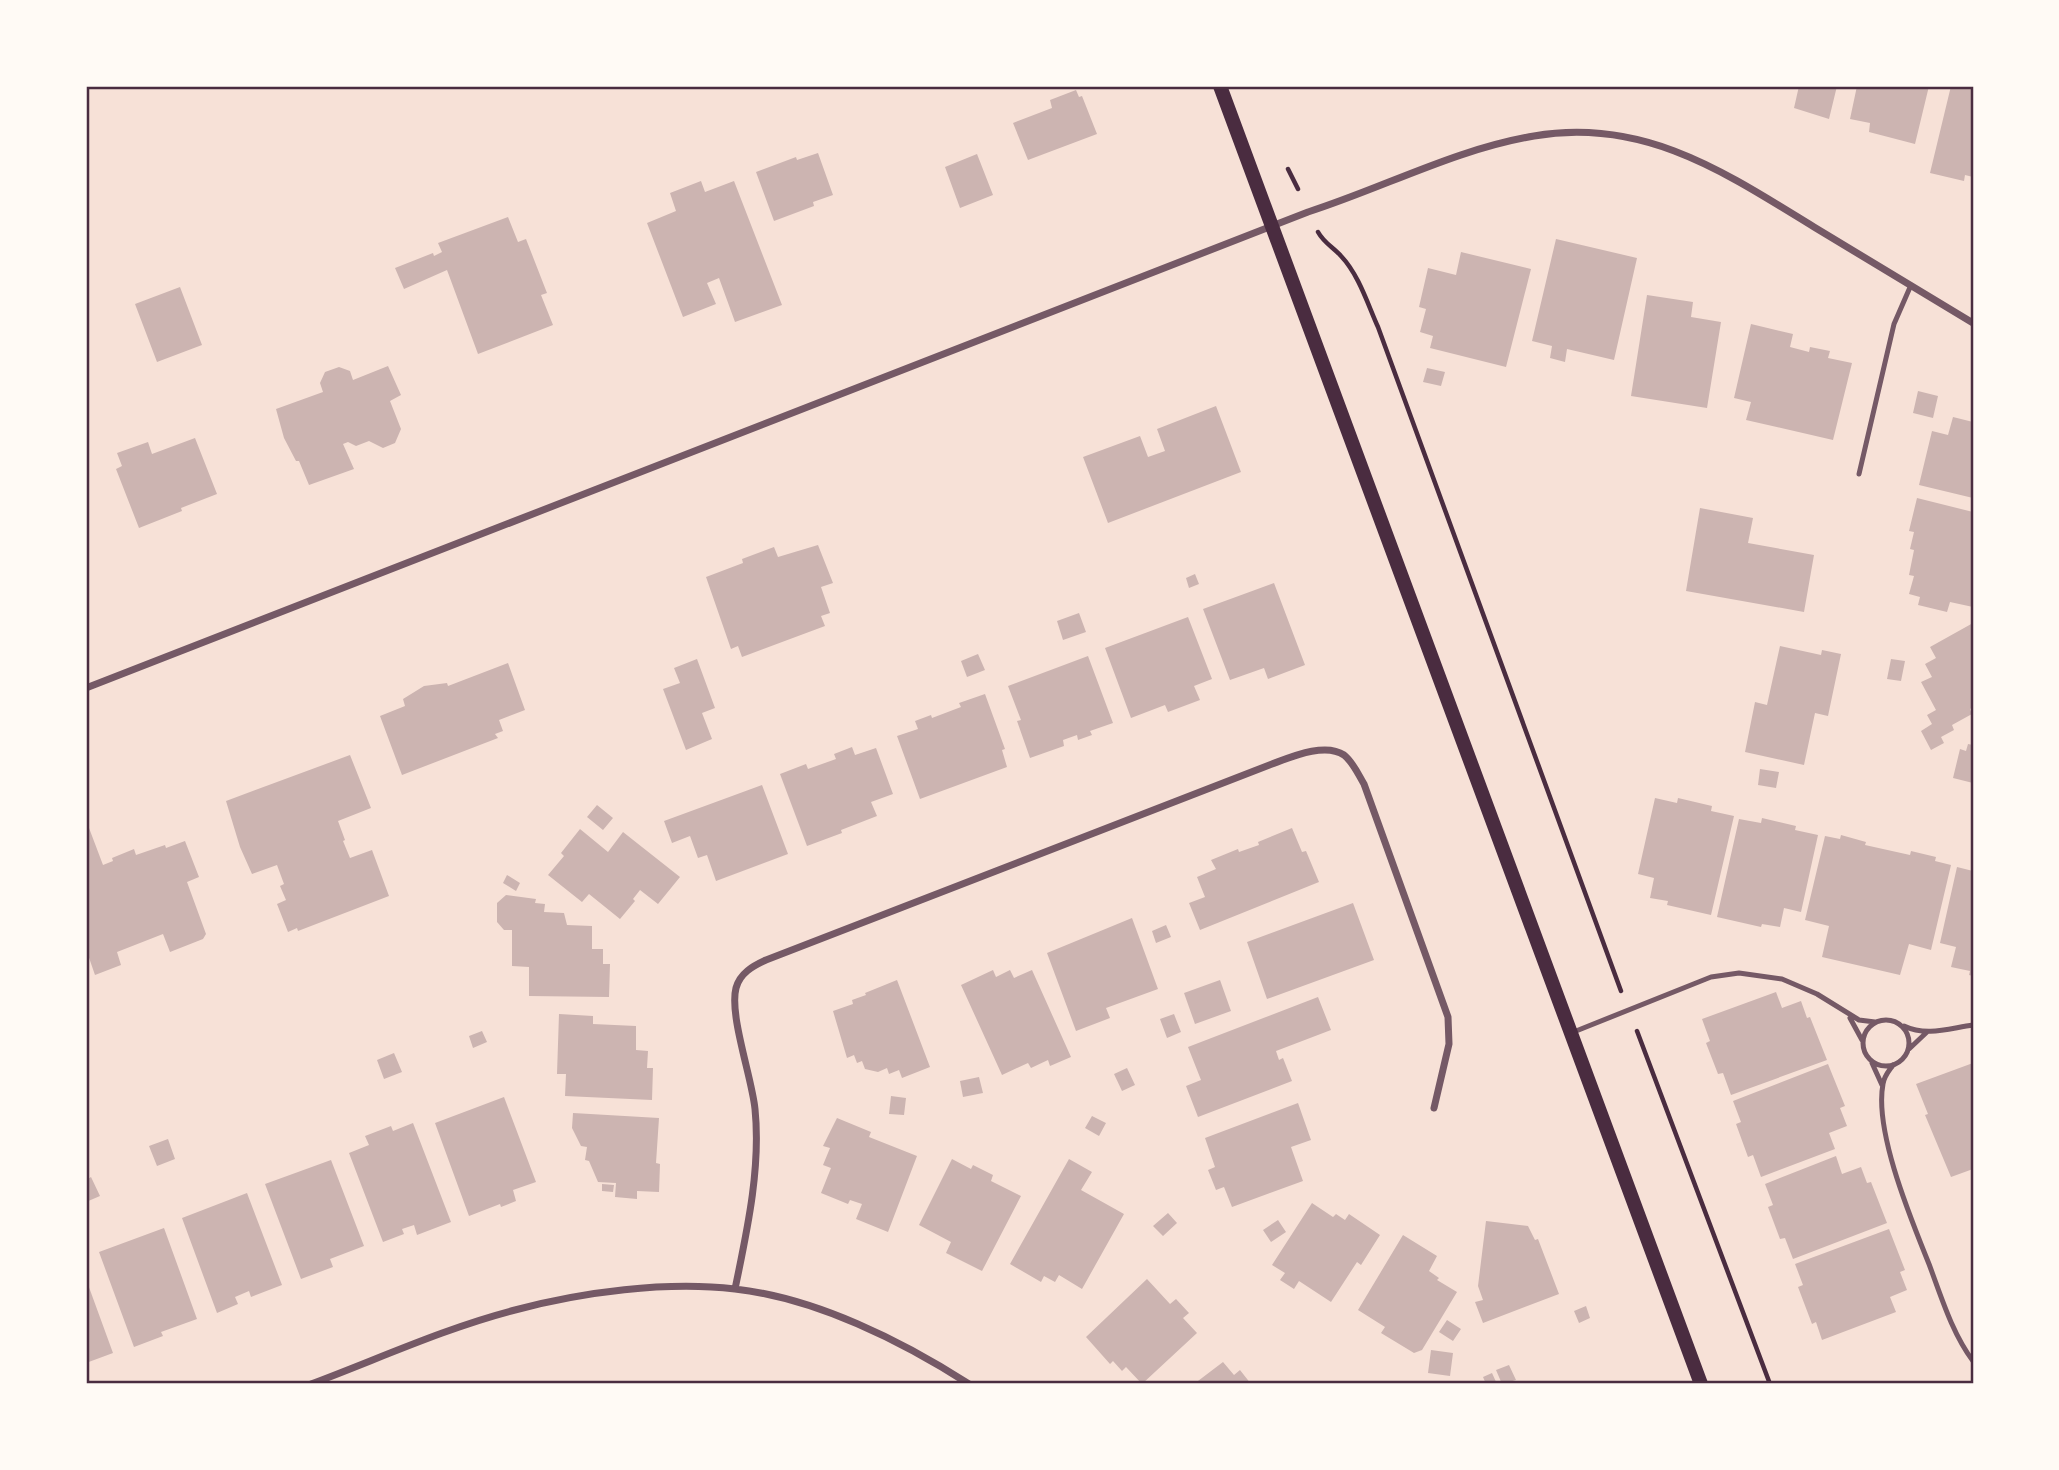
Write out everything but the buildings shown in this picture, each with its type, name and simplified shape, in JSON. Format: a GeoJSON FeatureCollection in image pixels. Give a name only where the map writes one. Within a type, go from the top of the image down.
{"type":"FeatureCollection","features":[{"type":"Feature","properties":{"kind":"main road"},"geometry":{"type":"LineString","coordinates":[[1220,86],[1701,1384]]}},
{"type":"Feature","properties":{"kind":"street"},"geometry":{"type":"LineString","coordinates":[[86,688],[1272,226],[1508,141],[1563,133],[1606,134],[1663,145],[1709,164],[1973,323]]}},
{"type":"Feature","properties":{"kind":"street"},"geometry":{"type":"LineString","coordinates":[[735,1289],[746,1240],[755,1150],[755,1102],[735,1005],[736,987],[745,972],[766,960],[1272,764],[1310,752],[1335,751],[1344,756],[1364,783],[1448,1017],[1449,1044],[1434,1108]]}},
{"type":"Feature","properties":{"kind":"street"},"geometry":{"type":"LineString","coordinates":[[311,1384],[480,1320],[551,1301],[639,1290],[735,1289],[808,1307],[887,1337],[969,1384]]}},
{"type":"Feature","properties":{"kind":"lane"},"geometry":{"type":"LineString","coordinates":[[1859,474],[1894,324],[1911,285]]}},
{"type":"Feature","properties":{"kind":"lane"},"geometry":{"type":"LineString","coordinates":[[1571,1033],[1711,977],[1739,973],[1768,976],[1791,983],[1816,994],[1859,1020],[1883,1020],[1927,1032],[1973,1025]]}},
{"type":"Feature","properties":{"kind":"lane"},"geometry":{"type":"LineString","coordinates":[[1849,1016],[1882,1085],[1886,1132],[1909,1215],[1954,1327],[1973,1361]]}},
{"type":"Feature","properties":{"kind":"lane"},"geometry":{"type":"LineString","coordinates":[[1863,1042],[1869,1027],[1875,1022]]}},
{"type":"Feature","properties":{"kind":"lane"},"geometry":{"type":"LineString","coordinates":[[1898,1023],[1908,1035],[1908,1050]]}},
{"type":"Feature","properties":{"kind":"lane"},"geometry":{"type":"LineString","coordinates":[[1882,1085],[1893,1065],[1927,1032]]}},
{"type":"Feature","properties":{"kind":"lane"},"geometry":{"type":"LineString","coordinates":[[1872,1062],[1886,1067],[1893,1065]]}},
{"type":"Feature","properties":{"kind":"path"},"geometry":{"type":"LineString","coordinates":[[1323,242],[1342,257],[1378,327],[1621,990]]}},
{"type":"Feature","properties":{"kind":"path"},"geometry":{"type":"LineString","coordinates":[[1636,1029],[1770,1384]]}}]}
